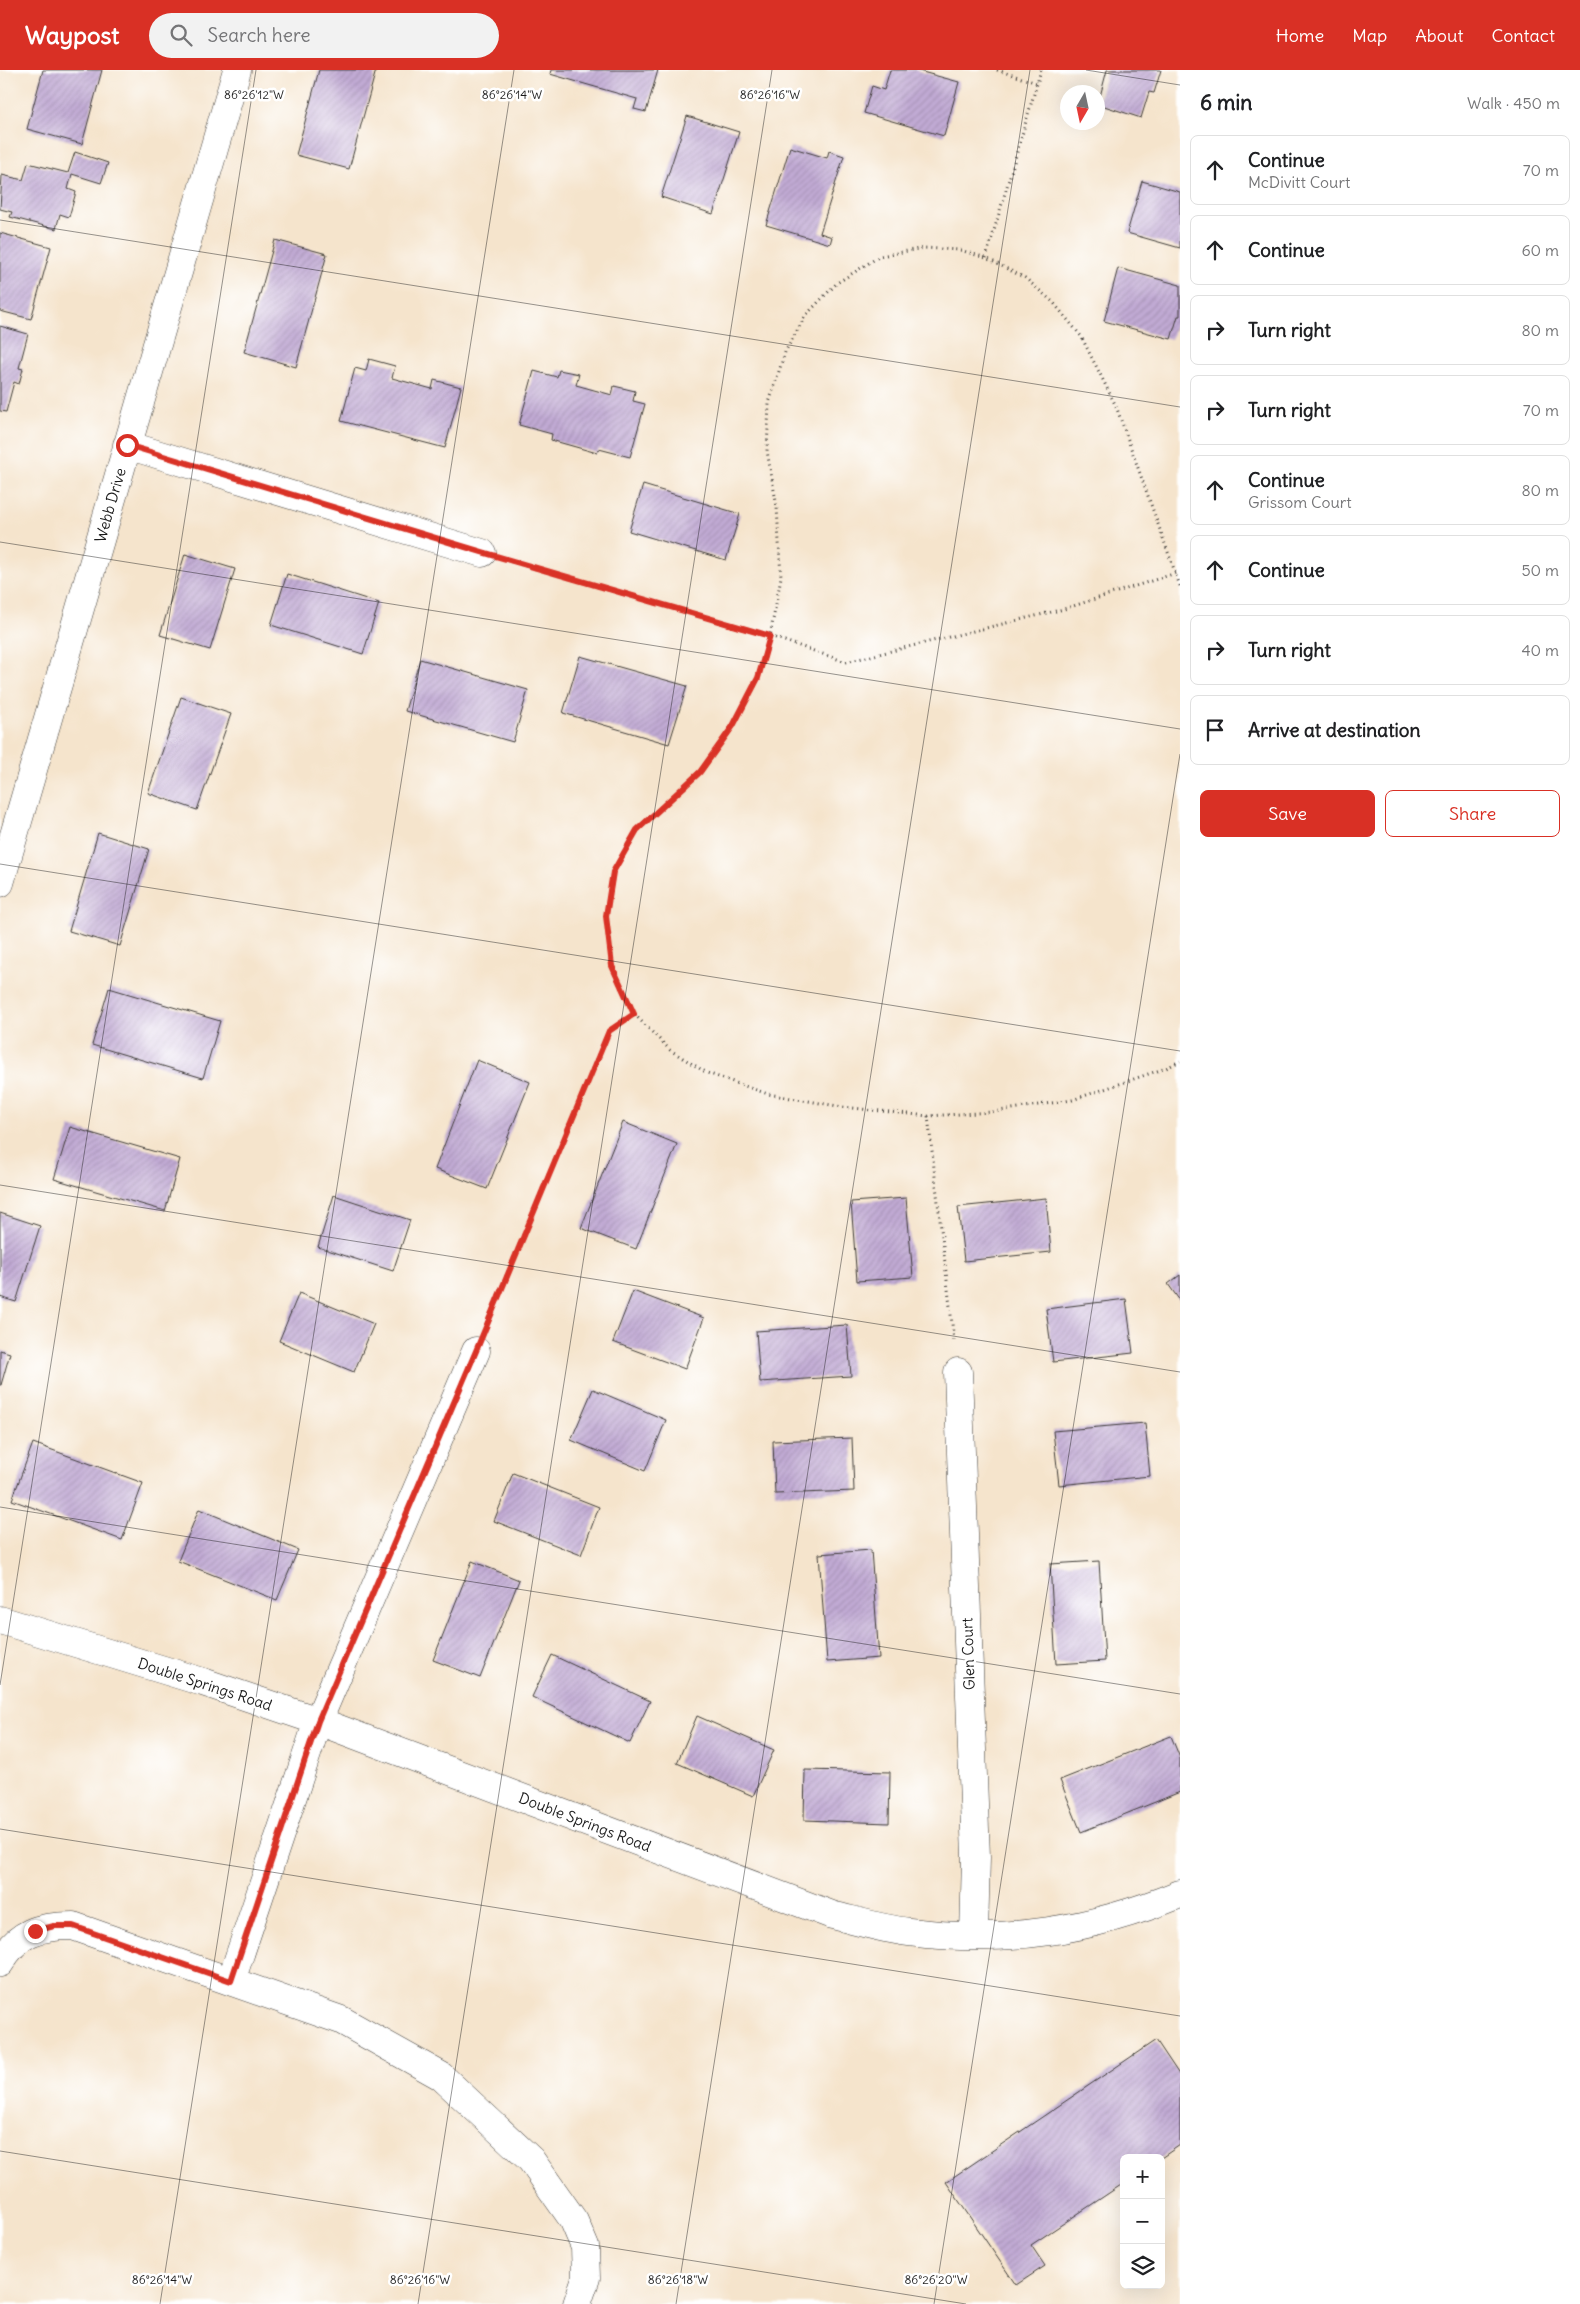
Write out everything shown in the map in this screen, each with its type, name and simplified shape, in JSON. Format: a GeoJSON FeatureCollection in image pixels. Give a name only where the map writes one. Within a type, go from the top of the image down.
{"type":"FeatureCollection","features":[{"type":"Feature","properties":{"kind":"street","name":"Webb Drive"},"geometry":{"type":"LineString","coordinates":[[0,883],[237,70]]}},
{"type":"Feature","properties":{"kind":"street"},"geometry":{"type":"LineString","coordinates":[[127,445],[482,552]]}},
{"type":"Feature","properties":{"kind":"street"},"geometry":{"type":"LineString","coordinates":[[231,1981],[318,1721],[476,1351]]}},
{"type":"Feature","properties":{"kind":"street","name":"Glen Court"},"geometry":{"type":"LineString","coordinates":[[958,1372],[976,1857],[974,1936]]}},
{"type":"Feature","properties":{"kind":"street","name":"Double Springs Road"},"geometry":{"type":"LineString","coordinates":[[0,1620],[203,1682],[318,1721],[832,1915],[908,1932],[974,1936],[1018,1935],[1061,1930],[1134,1913],[1178,1898]]}},
{"type":"Feature","properties":{"kind":"street"},"geometry":{"type":"LineString","coordinates":[[0,1963],[18,1939],[35,1931],[54,1926],[73,1926],[341,2020],[441,2076],[531,2160],[574,2221],[585,2247],[586,2278],[578,2304]]}},
{"type":"Feature","properties":{"kind":"path"},"geometry":{"type":"LineString","coordinates":[[998,70],[1037,83]]}},
{"type":"Feature","properties":{"kind":"path"},"geometry":{"type":"LineString","coordinates":[[986,258],[1041,70]]}},
{"type":"Feature","properties":{"kind":"path"},"geometry":{"type":"LineString","coordinates":[[1180,586],[1116,406],[1081,336],[1053,302],[1026,278],[986,258],[960,250],[924,248],[880,256],[837,283],[806,315],[785,352],[769,403],[767,450],[777,506],[780,577],[770,636],[758,678],[733,726],[700,772],[637,830],[613,872],[606,916],[612,966],[634,1014],[670,1050],[707,1073],[768,1094],[843,1107],[928,1116],[992,1112],[1072,1100],[1166,1068],[1180,1061]]}},
{"type":"Feature","properties":{"kind":"path"},"geometry":{"type":"LineString","coordinates":[[482,552],[770,636],[846,662],[1064,609],[1176,573]]}},
{"type":"Feature","properties":{"kind":"path"},"geometry":{"type":"LineString","coordinates":[[476,1351],[609,1031],[634,1014]]}},
{"type":"Feature","properties":{"kind":"path"},"geometry":{"type":"LineString","coordinates":[[928,1116],[958,1372]]}},
{"type":"Feature","properties":{"kind":"building"},"geometry":{"type":"Polygon","coordinates":[[[43,70],[102,70],[82,144],[27,129],[43,70]]]}},
{"type":"Feature","properties":{"kind":"building"},"geometry":{"type":"Polygon","coordinates":[[[319,70],[376,70],[349,169],[296,155],[319,70]]]}},
{"type":"Feature","properties":{"kind":"building"},"geometry":{"type":"Polygon","coordinates":[[[551,70],[658,70],[646,112],[634,109],[637,99],[550,74],[551,70]]]}},
{"type":"Feature","properties":{"kind":"building"},"geometry":{"type":"Polygon","coordinates":[[[890,70],[915,70],[959,82],[944,136],[864,113],[872,86],[884,90],[890,70]]]}},
{"type":"Feature","properties":{"kind":"building"},"geometry":{"type":"Polygon","coordinates":[[[1107,70],[1161,70],[1154,93],[1149,92],[1141,118],[1105,106],[1105,85],[1103,85],[1107,70]]]}},
{"type":"Feature","properties":{"kind":"building"},"geometry":{"type":"Polygon","coordinates":[[[687,116],[739,132],[713,214],[661,197],[687,116]]]}},
{"type":"Feature","properties":{"kind":"building"},"geometry":{"type":"Polygon","coordinates":[[[790,147],[827,158],[829,151],[844,156],[820,233],[832,237],[830,244],[766,225],[790,147]]]}},
{"type":"Feature","properties":{"kind":"building"},"geometry":{"type":"Polygon","coordinates":[[[75,152],[108,163],[101,183],[72,174],[68,189],[76,192],[69,217],[60,214],[56,229],[10,217],[12,212],[0,209],[2,175],[23,180],[28,163],[68,173],[75,152]]]}},
{"type":"Feature","properties":{"kind":"building"},"geometry":{"type":"Polygon","coordinates":[[[1142,181],[1180,192],[1180,248],[1127,233],[1142,181]]]}},
{"type":"Feature","properties":{"kind":"building"},"geometry":{"type":"Polygon","coordinates":[[[0,233],[51,247],[31,319],[0,311],[0,233]]]}},
{"type":"Feature","properties":{"kind":"building"},"geometry":{"type":"Polygon","coordinates":[[[275,240],[327,254],[296,367],[244,352],[275,240]]]}},
{"type":"Feature","properties":{"kind":"building"},"geometry":{"type":"Polygon","coordinates":[[[1118,268],[1180,285],[1180,316],[1178,316],[1171,339],[1104,321],[1118,268]]]}},
{"type":"Feature","properties":{"kind":"building"},"geometry":{"type":"Polygon","coordinates":[[[0,326],[28,334],[19,368],[23,369],[19,384],[14,382],[6,412],[0,411],[0,326]]]}},
{"type":"Feature","properties":{"kind":"building"},"geometry":{"type":"Polygon","coordinates":[[[369,359],[395,366],[392,378],[432,389],[434,380],[461,387],[445,448],[341,421],[355,368],[366,371],[369,359]]]}},
{"type":"Feature","properties":{"kind":"building"},"geometry":{"type":"Polygon","coordinates":[[[559,370],[579,374],[576,385],[612,395],[614,386],[635,391],[633,401],[645,404],[630,457],[599,449],[597,453],[551,440],[552,434],[519,425],[534,371],[557,377],[559,370]]]}},
{"type":"Feature","properties":{"kind":"building"},"geometry":{"type":"Polygon","coordinates":[[[643,485],[740,514],[726,560],[629,531],[643,485]]]}},
{"type":"Feature","properties":{"kind":"building"},"geometry":{"type":"Polygon","coordinates":[[[185,554],[235,569],[210,650],[160,635],[185,554]]]}},
{"type":"Feature","properties":{"kind":"building"},"geometry":{"type":"Polygon","coordinates":[[[287,574],[379,603],[363,654],[271,625],[287,574]]]}},
{"type":"Feature","properties":{"kind":"building"},"geometry":{"type":"Polygon","coordinates":[[[580,656],[687,686],[669,744],[563,713],[580,656]]]}},
{"type":"Feature","properties":{"kind":"building"},"geometry":{"type":"Polygon","coordinates":[[[420,659],[528,690],[513,742],[405,711],[420,659]]]}},
{"type":"Feature","properties":{"kind":"building"},"geometry":{"type":"Polygon","coordinates":[[[181,697],[231,714],[197,810],[148,793],[181,697]]]}},
{"type":"Feature","properties":{"kind":"building"},"geometry":{"type":"Polygon","coordinates":[[[98,833],[149,849],[120,946],[69,931],[98,833]]]}},
{"type":"Feature","properties":{"kind":"building"},"geometry":{"type":"Polygon","coordinates":[[[109,988],[220,1021],[203,1078],[92,1045],[109,988]]]}},
{"type":"Feature","properties":{"kind":"building"},"geometry":{"type":"Polygon","coordinates":[[[477,1060],[530,1082],[487,1189],[435,1169],[477,1060]]]}},
{"type":"Feature","properties":{"kind":"building"},"geometry":{"type":"Polygon","coordinates":[[[623,1122],[677,1144],[636,1249],[581,1228],[623,1122]]]}},
{"type":"Feature","properties":{"kind":"building"},"geometry":{"type":"Polygon","coordinates":[[[70,1127],[180,1159],[165,1211],[54,1179],[70,1127]]]}},
{"type":"Feature","properties":{"kind":"building"},"geometry":{"type":"Polygon","coordinates":[[[334,1195],[410,1220],[393,1271],[318,1247],[334,1195]]]}},
{"type":"Feature","properties":{"kind":"building"},"geometry":{"type":"Polygon","coordinates":[[[906,1198],[913,1277],[857,1281],[851,1202],[906,1198]]]}},
{"type":"Feature","properties":{"kind":"building"},"geometry":{"type":"Polygon","coordinates":[[[1046,1198],[1051,1252],[964,1261],[958,1207],[1046,1198]]]}},
{"type":"Feature","properties":{"kind":"building"},"geometry":{"type":"Polygon","coordinates":[[[0,1213],[40,1226],[16,1302],[0,1297],[0,1213]]]}},
{"type":"Feature","properties":{"kind":"building"},"geometry":{"type":"Polygon","coordinates":[[[1180,1275],[1180,1301],[1168,1284],[1180,1275]]]}},
{"type":"Feature","properties":{"kind":"building"},"geometry":{"type":"Polygon","coordinates":[[[633,1291],[704,1318],[685,1369],[613,1342],[633,1291]]]}},
{"type":"Feature","properties":{"kind":"building"},"geometry":{"type":"Polygon","coordinates":[[[299,1293],[374,1324],[354,1372],[279,1341],[299,1293]]]}},
{"type":"Feature","properties":{"kind":"building"},"geometry":{"type":"Polygon","coordinates":[[[1126,1299],[1133,1353],[1053,1362],[1046,1309],[1126,1299]]]}},
{"type":"Feature","properties":{"kind":"building"},"geometry":{"type":"Polygon","coordinates":[[[847,1325],[851,1376],[760,1382],[756,1331],[847,1325]]]}},
{"type":"Feature","properties":{"kind":"building"},"geometry":{"type":"Polygon","coordinates":[[[0,1350],[10,1353],[1,1385],[0,1385],[0,1350]]]}},
{"type":"Feature","properties":{"kind":"building"},"geometry":{"type":"Polygon","coordinates":[[[593,1389],[666,1420],[645,1471],[571,1440],[593,1389]]]}},
{"type":"Feature","properties":{"kind":"building"},"geometry":{"type":"Polygon","coordinates":[[[1145,1423],[1150,1476],[1059,1485],[1053,1431],[1145,1423]]]}},
{"type":"Feature","properties":{"kind":"building"},"geometry":{"type":"Polygon","coordinates":[[[852,1438],[854,1491],[775,1494],[773,1441],[852,1438]]]}},
{"type":"Feature","properties":{"kind":"building"},"geometry":{"type":"Polygon","coordinates":[[[33,1443],[143,1483],[122,1540],[12,1500],[33,1443]]]}},
{"type":"Feature","properties":{"kind":"building"},"geometry":{"type":"Polygon","coordinates":[[[513,1473],[599,1507],[581,1555],[494,1521],[513,1473]]]}},
{"type":"Feature","properties":{"kind":"building"},"geometry":{"type":"Polygon","coordinates":[[[199,1509],[298,1550],[277,1600],[178,1561],[199,1509]]]}},
{"type":"Feature","properties":{"kind":"building"},"geometry":{"type":"Polygon","coordinates":[[[871,1550],[879,1658],[827,1662],[819,1554],[871,1550]]]}},
{"type":"Feature","properties":{"kind":"building"},"geometry":{"type":"Polygon","coordinates":[[[472,1561],[519,1580],[480,1678],[433,1660],[472,1561]]]}},
{"type":"Feature","properties":{"kind":"building"},"geometry":{"type":"Polygon","coordinates":[[[1099,1561],[1105,1661],[1056,1664],[1050,1564],[1099,1561]]]}},
{"type":"Feature","properties":{"kind":"building"},"geometry":{"type":"Polygon","coordinates":[[[552,1655],[650,1701],[630,1743],[532,1697],[552,1655]]]}},
{"type":"Feature","properties":{"kind":"building"},"geometry":{"type":"Polygon","coordinates":[[[697,1716],[774,1750],[753,1796],[677,1763],[697,1716]]]}},
{"type":"Feature","properties":{"kind":"building"},"geometry":{"type":"Polygon","coordinates":[[[1171,1736],[1180,1758],[1180,1792],[1081,1832],[1060,1780],[1171,1736]]]}},
{"type":"Feature","properties":{"kind":"building"},"geometry":{"type":"Polygon","coordinates":[[[805,1770],[890,1772],[889,1823],[804,1820],[805,1770]]]}},
{"type":"Feature","properties":{"kind":"building"},"geometry":{"type":"Polygon","coordinates":[[[1156,2040],[1180,2076],[1180,2145],[1165,2155],[1120,2154],[1120,2186],[1031,2245],[1045,2266],[1016,2285],[946,2182],[1156,2040]]]}},
{"type":"Feature","properties":{"kind":"route"},"geometry":{"type":"LineString","coordinates":[[35,1931],[54,1926],[73,1926],[231,1981],[318,1721],[476,1351],[609,1031],[634,1014],[612,966],[606,916],[613,872],[637,830],[700,772],[733,726],[758,678],[770,636],[127,445]]}}]}
